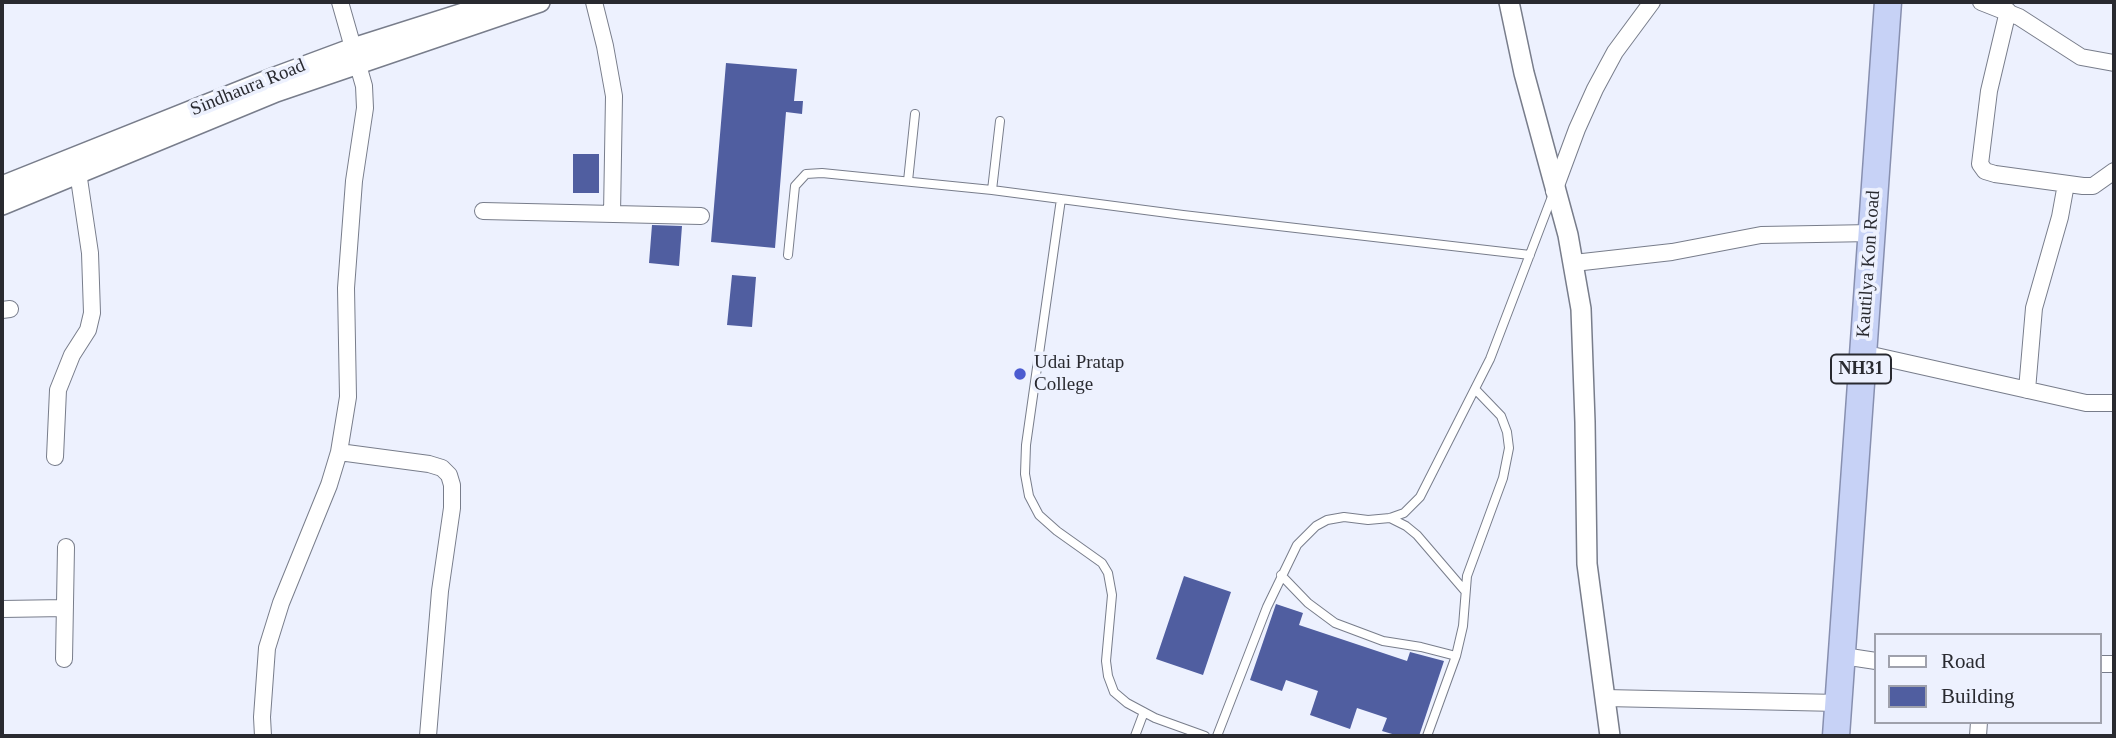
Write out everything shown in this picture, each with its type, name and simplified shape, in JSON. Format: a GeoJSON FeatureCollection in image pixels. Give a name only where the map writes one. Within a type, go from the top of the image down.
{"type":"FeatureCollection","features":[{"type":"Feature","properties":{"kind":"highway","name":"Kautilya Kon Road"},"geometry":{"type":"LineString","coordinates":[[1836,736],[1839,704],[1859,658],[1872,233],[1888,2]]}},
{"type":"Feature","properties":{"kind":"highway","name":"Kautilya Kon Road"},"geometry":{"type":"LineString","coordinates":[[1853,736],[1901,2]]}},
{"type":"Feature","properties":{"kind":"street"},"geometry":{"type":"LineString","coordinates":[[263,736],[267,648],[281,603],[329,485],[339,452],[348,397],[346,288],[352,208],[365,108],[364,86],[340,2]]}},
{"type":"Feature","properties":{"kind":"street"},"geometry":{"type":"LineString","coordinates":[[2,205],[276,92],[356,56],[540,2]]}},
{"type":"Feature","properties":{"kind":"street"},"geometry":{"type":"LineString","coordinates":[[594,2],[606,46],[614,96],[612,214]]}},
{"type":"Feature","properties":{"kind":"street"},"geometry":{"type":"LineString","coordinates":[[1509,2],[1524,73],[1574,263],[1582,335],[1587,564],[1610,736]]}},
{"type":"Feature","properties":{"kind":"street"},"geometry":{"type":"LineString","coordinates":[[1554,191],[1595,89],[1615,52],[1652,2]]}},
{"type":"Feature","properties":{"kind":"street"},"geometry":{"type":"LineString","coordinates":[[1981,2],[2008,12],[2081,57],[2114,63]]}},
{"type":"Feature","properties":{"kind":"street","name":"Sindhaura Road"},"geometry":{"type":"LineString","coordinates":[[2,186],[356,56],[486,4]]}},
{"type":"Feature","properties":{"kind":"street"},"geometry":{"type":"LineString","coordinates":[[2008,12],[1990,91],[1980,164],[1985,170],[1995,174],[2092,186],[2114,171]]}},
{"type":"Feature","properties":{"kind":"street"},"geometry":{"type":"LineString","coordinates":[[55,457],[58,390],[68,365],[88,330],[92,313],[90,253],[78,172]]}},
{"type":"Feature","properties":{"kind":"street"},"geometry":{"type":"LineString","coordinates":[[2027,390],[2034,308],[2060,216],[2066,184]]}},
{"type":"Feature","properties":{"kind":"street"},"geometry":{"type":"LineString","coordinates":[[483,211],[701,216]]}},
{"type":"Feature","properties":{"kind":"street"},"geometry":{"type":"LineString","coordinates":[[1574,263],[1672,252],[1761,235],[1872,233]]}},
{"type":"Feature","properties":{"kind":"street"},"geometry":{"type":"LineString","coordinates":[[1876,356],[2086,402],[2114,403]]}},
{"type":"Feature","properties":{"kind":"street"},"geometry":{"type":"LineString","coordinates":[[339,452],[429,464],[442,468],[449,475],[452,508],[440,591],[428,736]]}},
{"type":"Feature","properties":{"kind":"street"},"geometry":{"type":"LineString","coordinates":[[64,659],[65,547]]}},
{"type":"Feature","properties":{"kind":"street"},"geometry":{"type":"LineString","coordinates":[[2,609],[65,608]]}},
{"type":"Feature","properties":{"kind":"street"},"geometry":{"type":"LineString","coordinates":[[1605,698],[1839,704]]}},
{"type":"Feature","properties":{"kind":"lane"},"geometry":{"type":"LineString","coordinates":[[908,181],[915,114]]}},
{"type":"Feature","properties":{"kind":"lane"},"geometry":{"type":"LineString","coordinates":[[992,190],[1000,121]]}},
{"type":"Feature","properties":{"kind":"lane"},"geometry":{"type":"LineString","coordinates":[[788,255],[795,186],[807,174],[830,173],[1530,255]]}},
{"type":"Feature","properties":{"kind":"lane"},"geometry":{"type":"LineString","coordinates":[[1217,736],[1282,575],[1297,545],[1316,526],[1327,520],[1344,517],[1368,520],[1390,518],[1404,513],[1420,497],[1490,359],[1554,191]]}},
{"type":"Feature","properties":{"kind":"lane"},"geometry":{"type":"LineString","coordinates":[[1060,199],[1026,445],[1025,474],[1029,496],[1039,515],[1102,563],[1108,573],[1112,595],[1106,661],[1114,692],[1144,712],[1205,736]]}},
{"type":"Feature","properties":{"kind":"lane"},"geometry":{"type":"LineString","coordinates":[[1427,736],[1456,656],[1464,625],[1467,576],[1503,478],[1509,448],[1501,416],[1475,389]]}},
{"type":"Feature","properties":{"kind":"lane"},"geometry":{"type":"LineString","coordinates":[[1390,518],[1417,535],[1465,591]]}},
{"type":"Feature","properties":{"kind":"lane"},"geometry":{"type":"LineString","coordinates":[[1282,575],[1308,603],[1335,624],[1383,641],[1456,656]]}},
{"type":"Feature","properties":{"kind":"lane"},"geometry":{"type":"LineString","coordinates":[[1135,736],[1144,712]]}},
{"type":"Feature","properties":{"kind":"building"},"geometry":{"type":"Polygon","coordinates":[[[726,63],[797,69],[794,101],[803,101],[802,114],[786,112],[775,248],[711,242],[726,63]]]}},
{"type":"Feature","properties":{"kind":"building"},"geometry":{"type":"Polygon","coordinates":[[[573,154],[599,154],[599,193],[573,193],[573,154]]]}},
{"type":"Feature","properties":{"kind":"building"},"geometry":{"type":"Polygon","coordinates":[[[652,225],[682,226],[679,266],[649,263],[652,225]]]}},
{"type":"Feature","properties":{"kind":"building"},"geometry":{"type":"Polygon","coordinates":[[[732,275],[756,277],[752,327],[727,325],[732,275]]]}},
{"type":"Feature","properties":{"kind":"building"},"geometry":{"type":"Polygon","coordinates":[[[1184,576],[1231,592],[1203,675],[1156,659],[1184,576]]]}},
{"type":"Feature","properties":{"kind":"building"},"geometry":{"type":"Polygon","coordinates":[[[1276,604],[1303,613],[1299,625],[1407,661],[1410,652],[1444,661],[1419,736],[1399,736],[1382,731],[1387,718],[1357,708],[1350,729],[1310,715],[1318,691],[1286,680],[1282,691],[1250,680],[1276,604]]]}},
{"type":"Feature","properties":{"kind":"place","name":"Udai Pratap College"},"geometry":{"type":"Point","coordinates":[1020,374]}}]}
